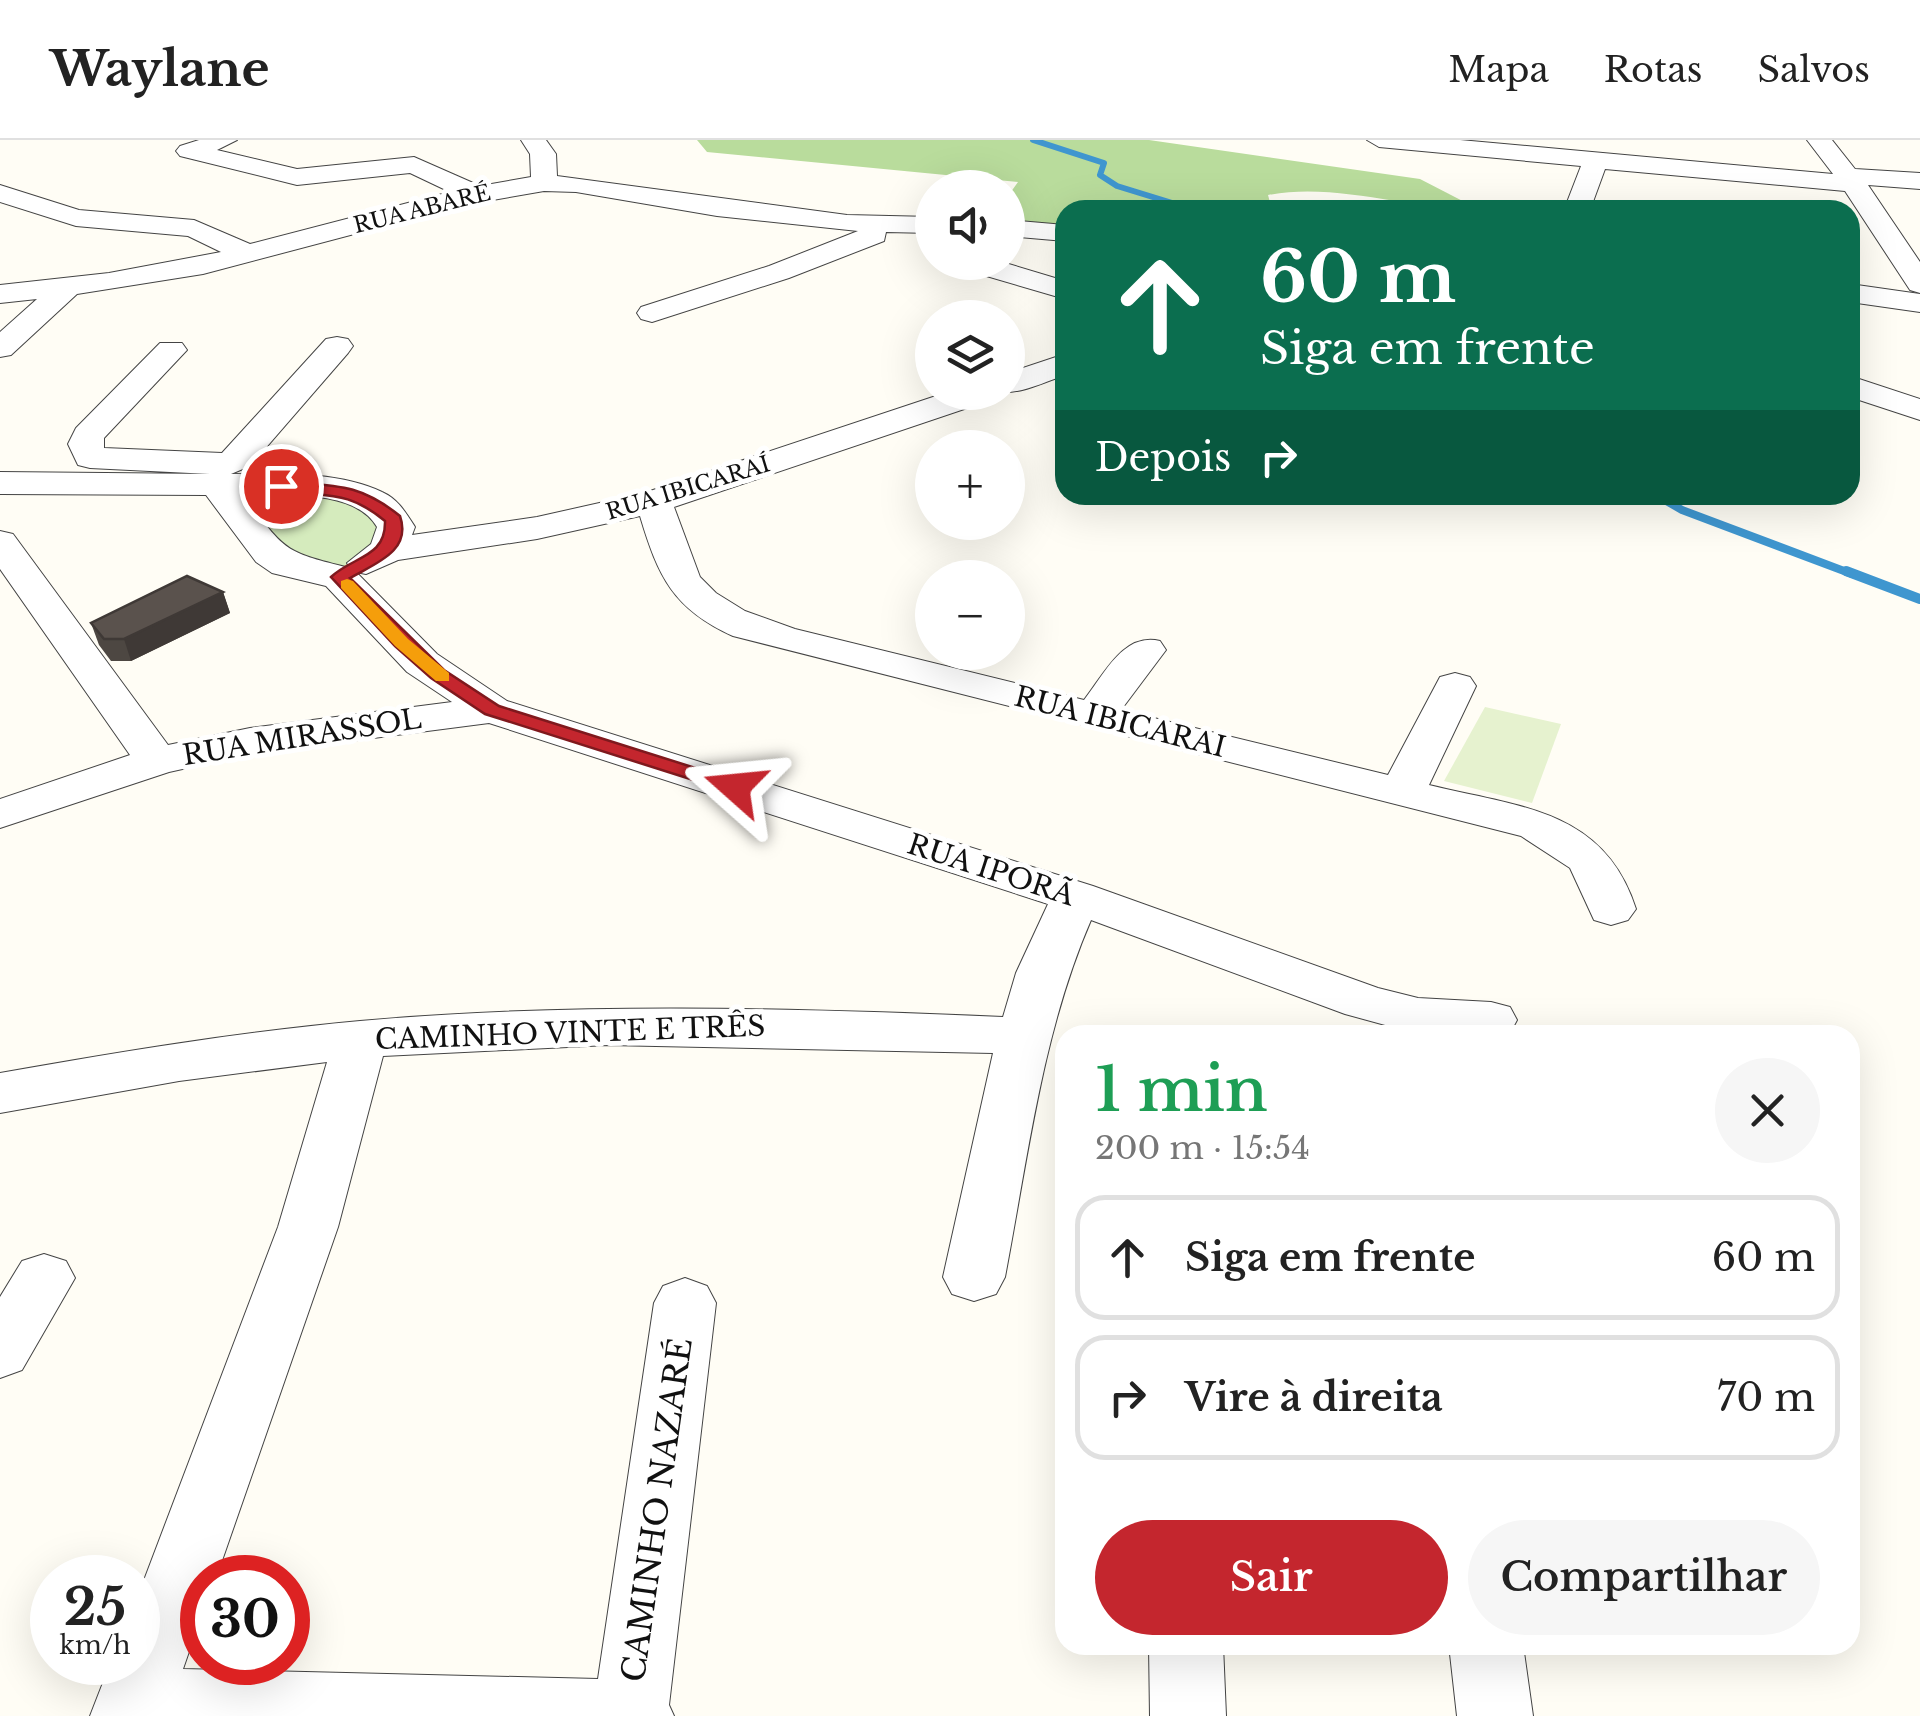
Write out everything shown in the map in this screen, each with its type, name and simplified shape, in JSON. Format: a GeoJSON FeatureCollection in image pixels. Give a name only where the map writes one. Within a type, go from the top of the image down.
{"type":"FeatureCollection","features":[{"type":"Feature","properties":{"kind":"street"},"geometry":{"type":"LineString","coordinates":[[225,140],[189,151],[297,177],[414,165],[476,194]]}},
{"type":"Feature","properties":{"kind":"street"},"geometry":{"type":"LineString","coordinates":[[533,140],[542,154],[544,183]]}},
{"type":"Feature","properties":{"kind":"street"},"geometry":{"type":"LineString","coordinates":[[1379,140],[1595,162],[1851,180],[1920,181]]}},
{"type":"Feature","properties":{"kind":"street"},"geometry":{"type":"LineString","coordinates":[[1819,140],[1851,180],[1920,284]]}},
{"type":"Feature","properties":{"kind":"street"},"geometry":{"type":"LineString","coordinates":[[1581,200],[1595,162]]}},
{"type":"Feature","properties":{"kind":"street","name":"RUA ABARÉ"},"geometry":{"type":"LineString","coordinates":[[0,294],[68,287],[248,254],[476,194],[544,183],[576,184],[860,229]]}},
{"type":"Feature","properties":{"kind":"street"},"geometry":{"type":"LineString","coordinates":[[0,193],[76,218],[194,228],[248,254]]}},
{"type":"Feature","properties":{"kind":"street"},"geometry":{"type":"LineString","coordinates":[[652,313],[779,272],[860,229],[915,225]]}},
{"type":"Feature","properties":{"kind":"street"},"geometry":{"type":"LineString","coordinates":[[860,229],[915,247]]}},
{"type":"Feature","properties":{"kind":"street"},"geometry":{"type":"LineString","coordinates":[[1025,229],[1055,232]]}},
{"type":"Feature","properties":{"kind":"street"},"geometry":{"type":"LineString","coordinates":[[1025,278],[1055,287]]}},
{"type":"Feature","properties":{"kind":"street"},"geometry":{"type":"LineString","coordinates":[[0,348],[68,287]]}},
{"type":"Feature","properties":{"kind":"street"},"geometry":{"type":"LineString","coordinates":[[1863,294],[1920,292]]}},
{"type":"Feature","properties":{"kind":"street"},"geometry":{"type":"LineString","coordinates":[[1863,294],[1920,303]]}},
{"type":"Feature","properties":{"kind":"street"},"geometry":{"type":"LineString","coordinates":[[0,483],[141,473],[238,460],[337,346]]}},
{"type":"Feature","properties":{"kind":"street"},"geometry":{"type":"LineString","coordinates":[[170,350],[98,424],[84,444],[93,460],[218,487],[309,487],[363,496],[394,520],[394,538],[387,550],[340,577]]}},
{"type":"Feature","properties":{"kind":"street"},"geometry":{"type":"LineString","coordinates":[[1025,378],[1055,368]]}},
{"type":"Feature","properties":{"kind":"street"},"geometry":{"type":"LineString","coordinates":[[1860,389],[1920,410]]}},
{"type":"Feature","properties":{"kind":"street","name":"RUA IBICARAÍ"},"geometry":{"type":"LineString","coordinates":[[387,550],[537,528],[654,502],[928,410]]}},
{"type":"Feature","properties":{"kind":"street"},"geometry":{"type":"LineString","coordinates":[[218,487],[278,562],[340,577],[422,662],[492,710]]}},
{"type":"Feature","properties":{"kind":"street","name":"RUA IBICARAI"},"geometry":{"type":"LineString","coordinates":[[654,502],[683,581],[722,615],[780,638],[915,660]]}},
{"type":"Feature","properties":{"kind":"street"},"geometry":{"type":"LineString","coordinates":[[0,542],[157,760]]}},
{"type":"Feature","properties":{"kind":"street"},"geometry":{"type":"LineString","coordinates":[[1094,716],[1145,650]]}},
{"type":"Feature","properties":{"kind":"street","name":"RUA IBICARAI"},"geometry":{"type":"LineString","coordinates":[[958,670],[1094,716],[1538,826],[1568,839],[1600,872],[1611,909]]}},
{"type":"Feature","properties":{"kind":"street"},"geometry":{"type":"LineString","coordinates":[[1402,792],[1455,686]]}},
{"type":"Feature","properties":{"kind":"street","name":"RUA MIRASSOL"},"geometry":{"type":"LineString","coordinates":[[0,814],[157,760],[250,741],[492,710]]}},
{"type":"Feature","properties":{"kind":"street","name":"RUA IPORÃ"},"geometry":{"type":"LineString","coordinates":[[492,710],[1076,896],[1377,1006],[1418,1016],[1491,1020]]}},
{"type":"Feature","properties":{"kind":"street"},"geometry":{"type":"LineString","coordinates":[[974,1277],[1024,1036],[1042,972],[1076,896]]}},
{"type":"Feature","properties":{"kind":"street","name":"CAMINHO VINTE E TRÊS"},"geometry":{"type":"LineString","coordinates":[[0,1093],[186,1060],[361,1040],[630,1026],[812,1026],[1024,1036]]}},
{"type":"Feature","properties":{"kind":"street"},"geometry":{"type":"LineString","coordinates":[[361,1040],[302,1244],[131,1710],[633,1716]]}},
{"type":"Feature","properties":{"kind":"street"},"geometry":{"type":"LineString","coordinates":[[0,1352],[44,1278]]}},
{"type":"Feature","properties":{"kind":"street","name":"CAMINHO NAZARÉ"},"geometry":{"type":"LineString","coordinates":[[633,1716],[684,1304]]}},
{"type":"Feature","properties":{"kind":"street"},"geometry":{"type":"LineString","coordinates":[[1186,1655],[1188,1716]]}},
{"type":"Feature","properties":{"kind":"street"},"geometry":{"type":"LineString","coordinates":[[1487,1655],[1495,1716]]}},
{"type":"Feature","properties":{"kind":"green space"},"geometry":{"type":"Polygon","coordinates":[[[697,140],[1149,140],[1420,179],[1461,200],[1387,200],[1294,192],[1268,195],[1269,200],[1055,200],[1055,224],[1025,223],[1025,170],[915,172],[707,152],[697,140]]]}},
{"type":"Feature","properties":{"kind":"green space"},"geometry":{"type":"Polygon","coordinates":[[[212,484],[359,498],[395,555],[342,568],[300,568],[272,549],[212,484]]]}},
{"type":"Feature","properties":{"kind":"green space"},"geometry":{"type":"Polygon","coordinates":[[[1485,707],[1561,724],[1532,803],[1444,781],[1485,707]]]}},
{"type":"Feature","properties":{"kind":"building"},"geometry":{"type":"Polygon","coordinates":[[[187,576],[223,592],[124,639],[104,639],[91,623],[187,576]]]}},
{"type":"Feature","properties":{"kind":"waterway"},"geometry":{"type":"LineString","coordinates":[[1033,140],[1104,163],[1100,175],[1117,186],[1162,200]]}},
{"type":"Feature","properties":{"kind":"waterway"},"geometry":{"type":"LineString","coordinates":[[1673,505],[1852,574]]}},
{"type":"Feature","properties":{"kind":"waterway"},"geometry":{"type":"LineString","coordinates":[[1846,571],[1920,599]]}},
{"type":"Feature","properties":{"kind":"slow traffic"},"geometry":{"type":"LineString","coordinates":[[347,584],[401,642],[442,677]]}},
{"type":"Feature","properties":{"kind":"route"},"geometry":{"type":"LineString","coordinates":[[281,486],[349,492],[386,511],[396,527],[387,550],[340,577],[422,662],[492,710],[735,787]]}}]}
